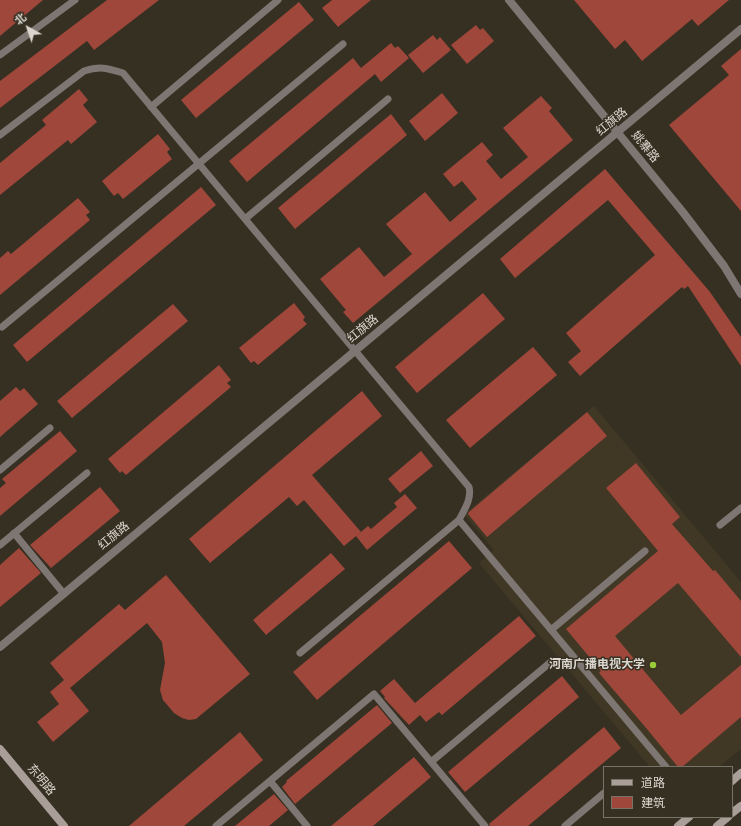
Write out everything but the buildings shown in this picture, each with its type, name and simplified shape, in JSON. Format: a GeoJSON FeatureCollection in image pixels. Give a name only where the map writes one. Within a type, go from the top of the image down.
{"type":"FeatureCollection","features":[{"type":"Feature","properties":{"kind":"street","name":"姚寨路"},"geometry":{"type":"LineString","coordinates":[[509,0],[618,133],[719,260],[741,294]]}},
{"type":"Feature","properties":{"kind":"street","name":"红旗路"},"geometry":{"type":"LineString","coordinates":[[0,647],[741,29]]}},
{"type":"Feature","properties":{"kind":"street","name":"东明路"},"geometry":{"type":"LineString","coordinates":[[0,750],[64,826]]}},
{"type":"Feature","properties":{"kind":"street"},"geometry":{"type":"LineString","coordinates":[[733,780],[741,773]]}},
{"type":"Feature","properties":{"kind":"street"},"geometry":{"type":"LineString","coordinates":[[733,813],[741,806]]}},
{"type":"Feature","properties":{"kind":"street"},"geometry":{"type":"LineString","coordinates":[[678,826],[688,818]]}},
{"type":"Feature","properties":{"kind":"street"},"geometry":{"type":"LineString","coordinates":[[717,826],[727,818]]}},
{"type":"Feature","properties":{"kind":"lane"},"geometry":{"type":"LineString","coordinates":[[0,54],[75,0]]}},
{"type":"Feature","properties":{"kind":"lane"},"geometry":{"type":"LineString","coordinates":[[151,107],[278,0]]}},
{"type":"Feature","properties":{"kind":"lane"},"geometry":{"type":"LineString","coordinates":[[2,327],[343,44]]}},
{"type":"Feature","properties":{"kind":"lane"},"geometry":{"type":"LineString","coordinates":[[0,135],[84,72],[96,67],[123,73],[469,487],[471,493],[459,520],[300,653]]}},
{"type":"Feature","properties":{"kind":"lane"},"geometry":{"type":"LineString","coordinates":[[245,219],[388,99]]}},
{"type":"Feature","properties":{"kind":"lane"},"geometry":{"type":"LineString","coordinates":[[0,470],[50,428]]}},
{"type":"Feature","properties":{"kind":"lane"},"geometry":{"type":"LineString","coordinates":[[0,545],[87,473]]}},
{"type":"Feature","properties":{"kind":"lane"},"geometry":{"type":"LineString","coordinates":[[720,525],[741,508]]}},
{"type":"Feature","properties":{"kind":"lane"},"geometry":{"type":"LineString","coordinates":[[459,520],[665,766]]}},
{"type":"Feature","properties":{"kind":"lane"},"geometry":{"type":"LineString","coordinates":[[14,534],[64,594]]}},
{"type":"Feature","properties":{"kind":"lane"},"geometry":{"type":"LineString","coordinates":[[551,630],[645,551]]}},
{"type":"Feature","properties":{"kind":"lane"},"geometry":{"type":"LineString","coordinates":[[431,762],[552,661]]}},
{"type":"Feature","properties":{"kind":"lane"},"geometry":{"type":"LineString","coordinates":[[216,826],[374,694],[485,826]]}},
{"type":"Feature","properties":{"kind":"lane"},"geometry":{"type":"LineString","coordinates":[[270,781],[307,826]]}},
{"type":"Feature","properties":{"kind":"lane"},"geometry":{"type":"LineString","coordinates":[[564,826],[603,794]]}},
{"type":"Feature","properties":{"kind":"shaded area","name":"河南广播电视大学"},"geometry":{"type":"Polygon","coordinates":[[[594,406],[741,582],[741,749],[720,766],[649,766],[479,563],[494,550],[464,514],[594,406]]]}},
{"type":"Feature","properties":{"kind":"place","name":"河南广播电视大学"},"geometry":{"type":"Point","coordinates":[653,665]}}]}
